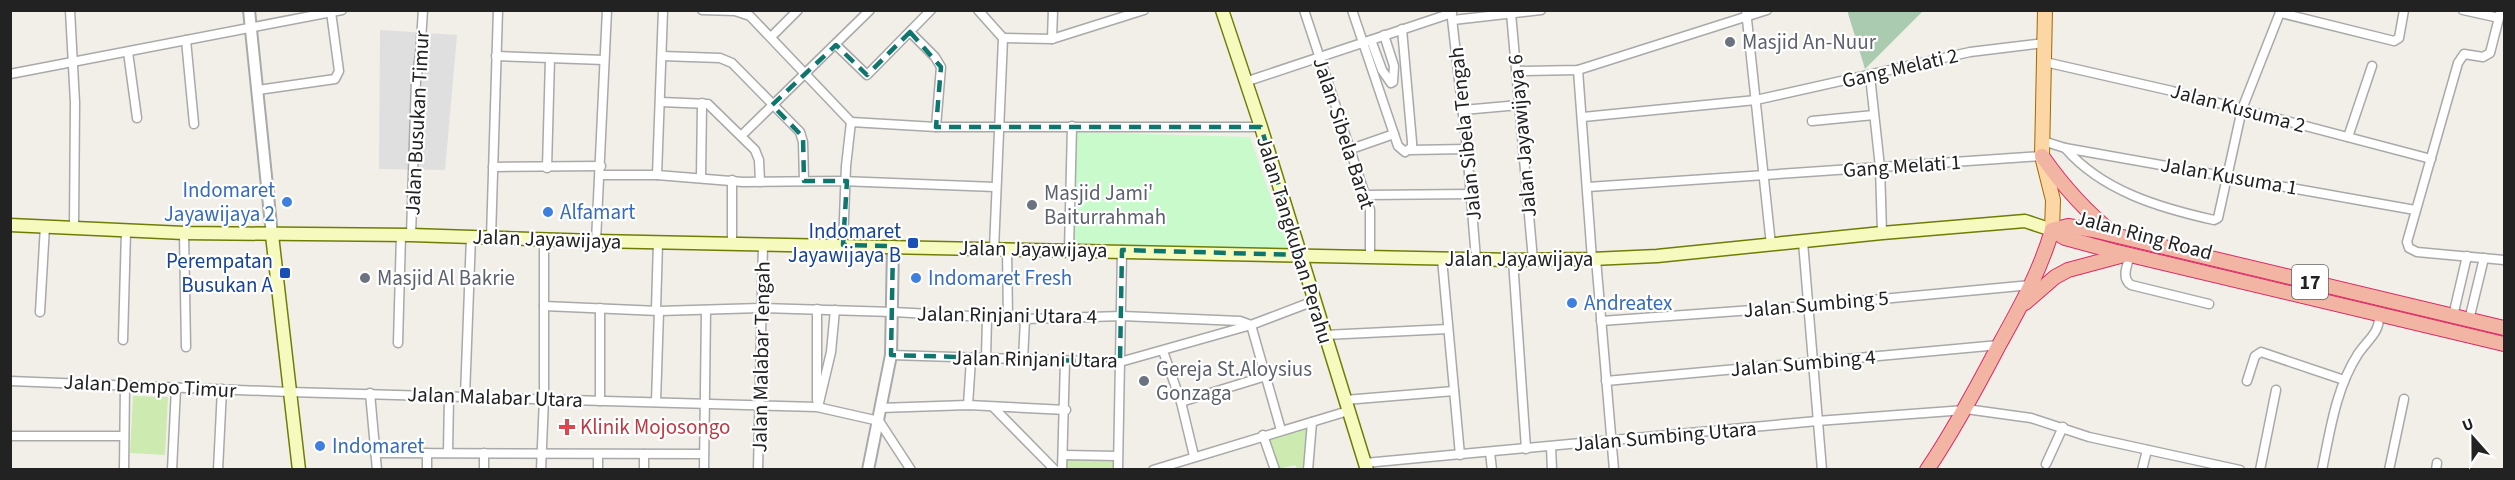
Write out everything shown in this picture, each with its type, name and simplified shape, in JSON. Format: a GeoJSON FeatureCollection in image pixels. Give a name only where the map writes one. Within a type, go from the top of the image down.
{"type":"FeatureCollection","features":[{"type":"Feature","properties":{"kind":"highway"},"geometry":{"type":"LineString","coordinates":[[2042,156],[2062,185],[2083,208],[2116,236]]}},
{"type":"Feature","properties":{"kind":"highway","name":"Jalan Ring Road"},"geometry":{"type":"LineString","coordinates":[[2052,230],[2068,226],[2116,236],[2505,328]]}},
{"type":"Feature","properties":{"kind":"highway","name":"Jalan Ring Road"},"geometry":{"type":"LineString","coordinates":[[2052,230],[2065,238],[2128,255],[2505,344]]}},
{"type":"Feature","properties":{"kind":"highway","name":"17"},"geometry":{"type":"LineString","coordinates":[[1927,470],[1966,409],[2019,309],[2031,285],[2052,230]]}},
{"type":"Feature","properties":{"kind":"highway","name":"17"},"geometry":{"type":"LineString","coordinates":[[2019,309],[2055,277],[2068,270],[2128,255]]}},
{"type":"Feature","properties":{"kind":"main road","name":"Jalan Tangkuban Perahu"},"geometry":{"type":"LineString","coordinates":[[1222,10],[1261,127],[1366,466]]}},
{"type":"Feature","properties":{"kind":"main road"},"geometry":{"type":"LineString","coordinates":[[2044,10],[2042,156],[2052,200],[2052,230]]}},
{"type":"Feature","properties":{"kind":"main road","name":"Jalan Jayawijaya"},"geometry":{"type":"LineString","coordinates":[[10,225],[184,233],[406,235],[544,240],[1122,250],[1513,260],[1594,259],[2025,221],[2052,230]]}},
{"type":"Feature","properties":{"kind":"main road"},"geometry":{"type":"LineString","coordinates":[[272,235],[299,470]]}},
{"type":"Feature","properties":{"kind":"street"},"geometry":{"type":"LineString","coordinates":[[70,10],[75,103],[74,227]]}},
{"type":"Feature","properties":{"kind":"street"},"geometry":{"type":"LineString","coordinates":[[249,10],[272,235]]}},
{"type":"Feature","properties":{"kind":"street"},"geometry":{"type":"LineString","coordinates":[[10,74],[342,10]]}},
{"type":"Feature","properties":{"kind":"street","name":"Jalan Busukan Timur"},"geometry":{"type":"LineString","coordinates":[[398,343],[423,10]]}},
{"type":"Feature","properties":{"kind":"street"},"geometry":{"type":"LineString","coordinates":[[491,238],[498,10]]}},
{"type":"Feature","properties":{"kind":"street"},"geometry":{"type":"LineString","coordinates":[[596,241],[607,10]]}},
{"type":"Feature","properties":{"kind":"street"},"geometry":{"type":"LineString","coordinates":[[657,175],[662,102],[663,10]]}},
{"type":"Feature","properties":{"kind":"street"},"geometry":{"type":"LineString","coordinates":[[702,10],[744,12],[772,36],[805,75],[851,122],[998,128],[1261,127]]}},
{"type":"Feature","properties":{"kind":"street"},"geometry":{"type":"LineString","coordinates":[[772,36],[798,10]]}},
{"type":"Feature","properties":{"kind":"street"},"geometry":{"type":"LineString","coordinates":[[741,136],[870,10]]}},
{"type":"Feature","properties":{"kind":"street"},"geometry":{"type":"LineString","coordinates":[[836,45],[867,75],[932,10]]}},
{"type":"Feature","properties":{"kind":"street"},"geometry":{"type":"LineString","coordinates":[[978,10],[1003,38],[994,249]]}},
{"type":"Feature","properties":{"kind":"street"},"geometry":{"type":"LineString","coordinates":[[1052,39],[1053,10]]}},
{"type":"Feature","properties":{"kind":"street"},"geometry":{"type":"LineString","coordinates":[[1003,38],[1052,39],[1144,10]]}},
{"type":"Feature","properties":{"kind":"street","name":"Jalan Sibela Barat"},"geometry":{"type":"LineString","coordinates":[[1304,10],[1366,195],[1371,224],[1370,258]]}},
{"type":"Feature","properties":{"kind":"street"},"geometry":{"type":"LineString","coordinates":[[1352,10],[1366,42],[1391,83],[1394,66],[1384,35]]}},
{"type":"Feature","properties":{"kind":"street"},"geometry":{"type":"LineString","coordinates":[[1245,82],[1402,29],[1452,15],[1541,10]]}},
{"type":"Feature","properties":{"kind":"street"},"geometry":{"type":"LineString","coordinates":[[1517,71],[1578,70],[1747,14],[1767,10]]}},
{"type":"Feature","properties":{"kind":"street"},"geometry":{"type":"LineString","coordinates":[[2065,148],[2087,170],[2126,192],[2173,211],[2214,220],[2220,215],[2242,109],[2281,12],[2394,41],[2399,38],[2404,10]]}},
{"type":"Feature","properties":{"kind":"street"},"geometry":{"type":"LineString","coordinates":[[2463,10],[2500,14],[2490,53],[2483,57],[2468,53],[2461,56],[2407,242],[2410,250],[2505,260]]}},
{"type":"Feature","properties":{"kind":"street"},"geometry":{"type":"LineString","coordinates":[[258,90],[335,79],[339,71],[331,12]]}},
{"type":"Feature","properties":{"kind":"street","name":"Jalan Jayawijaya 6"},"geometry":{"type":"LineString","coordinates":[[1511,13],[1533,260]]}},
{"type":"Feature","properties":{"kind":"street"},"geometry":{"type":"LineString","coordinates":[[1747,14],[1771,245]]}},
{"type":"Feature","properties":{"kind":"street","name":"Jalan Sibela Tengah"},"geometry":{"type":"LineString","coordinates":[[1452,15],[1472,194],[1476,259]]}},
{"type":"Feature","properties":{"kind":"street"},"geometry":{"type":"LineString","coordinates":[[1402,29],[1412,142],[1410,150]]}},
{"type":"Feature","properties":{"kind":"street"},"geometry":{"type":"LineString","coordinates":[[910,32],[935,57],[941,67],[936,127]]}},
{"type":"Feature","properties":{"kind":"street"},"geometry":{"type":"LineString","coordinates":[[186,40],[194,124]]}},
{"type":"Feature","properties":{"kind":"street"},"geometry":{"type":"LineString","coordinates":[[1366,42],[1401,150],[1467,149]]}},
{"type":"Feature","properties":{"kind":"street","name":"Gang Melati 2"},"geometry":{"type":"LineString","coordinates":[[1583,117],[1756,100],[1970,52],[2045,43]]}},
{"type":"Feature","properties":{"kind":"street"},"geometry":{"type":"LineString","coordinates":[[128,52],[137,118]]}},
{"type":"Feature","properties":{"kind":"street"},"geometry":{"type":"LineString","coordinates":[[496,56],[604,60]]}},
{"type":"Feature","properties":{"kind":"street"},"geometry":{"type":"LineString","coordinates":[[662,56],[727,60],[803,137],[804,181]]}},
{"type":"Feature","properties":{"kind":"street"},"geometry":{"type":"LineString","coordinates":[[547,168],[550,58]]}},
{"type":"Feature","properties":{"kind":"street","name":"Jalan Kusuma 2"},"geometry":{"type":"LineString","coordinates":[[2045,62],[2242,109],[2431,159]]}},
{"type":"Feature","properties":{"kind":"street"},"geometry":{"type":"LineString","coordinates":[[2348,137],[2372,66]]}},
{"type":"Feature","properties":{"kind":"street"},"geometry":{"type":"LineString","coordinates":[[1578,70],[1614,470]]}},
{"type":"Feature","properties":{"kind":"street"},"geometry":{"type":"LineString","coordinates":[[1870,76],[1880,167],[1882,233]]}},
{"type":"Feature","properties":{"kind":"street"},"geometry":{"type":"LineString","coordinates":[[662,102],[702,104],[712,108],[757,153],[760,182]]}},
{"type":"Feature","properties":{"kind":"street"},"geometry":{"type":"LineString","coordinates":[[702,104],[702,178]]}},
{"type":"Feature","properties":{"kind":"street"},"geometry":{"type":"LineString","coordinates":[[1463,110],[1519,105]]}},
{"type":"Feature","properties":{"kind":"street"},"geometry":{"type":"LineString","coordinates":[[1812,121],[1875,115]]}},
{"type":"Feature","properties":{"kind":"street"},"geometry":{"type":"LineString","coordinates":[[843,245],[851,122]]}},
{"type":"Feature","properties":{"kind":"street"},"geometry":{"type":"LineString","coordinates":[[1069,250],[1072,126]]}},
{"type":"Feature","properties":{"kind":"street"},"geometry":{"type":"LineString","coordinates":[[1351,149],[1394,134]]}},
{"type":"Feature","properties":{"kind":"street","name":"Jalan Kusuma 1"},"geometry":{"type":"LineString","coordinates":[[2043,141],[2065,148],[2415,210]]}},
{"type":"Feature","properties":{"kind":"street","name":"Gang Melati 1"},"geometry":{"type":"LineString","coordinates":[[1588,187],[2042,156]]}},
{"type":"Feature","properties":{"kind":"street"},"geometry":{"type":"LineString","coordinates":[[493,167],[601,171],[760,182],[804,181],[995,187]]}},
{"type":"Feature","properties":{"kind":"street"},"geometry":{"type":"LineString","coordinates":[[732,180],[732,244]]}},
{"type":"Feature","properties":{"kind":"street"},"geometry":{"type":"LineString","coordinates":[[1366,195],[1472,194]]}},
{"type":"Feature","properties":{"kind":"street"},"geometry":{"type":"LineString","coordinates":[[40,312],[45,226]]}},
{"type":"Feature","properties":{"kind":"street"},"geometry":{"type":"LineString","coordinates":[[123,340],[126,231]]}},
{"type":"Feature","properties":{"kind":"street"},"geometry":{"type":"LineString","coordinates":[[184,233],[186,347]]}},
{"type":"Feature","properties":{"kind":"street"},"geometry":{"type":"LineString","coordinates":[[465,396],[471,237]]}},
{"type":"Feature","properties":{"kind":"street"},"geometry":{"type":"LineString","coordinates":[[542,470],[544,240]]}},
{"type":"Feature","properties":{"kind":"street"},"geometry":{"type":"LineString","coordinates":[[656,402],[658,242]]}},
{"type":"Feature","properties":{"kind":"street"},"geometry":{"type":"LineString","coordinates":[[1803,242],[1822,470]]}},
{"type":"Feature","properties":{"kind":"street","name":"Jalan Malabar Tengah"},"geometry":{"type":"LineString","coordinates":[[758,470],[763,244]]}},
{"type":"Feature","properties":{"kind":"street"},"geometry":{"type":"LineString","coordinates":[[868,470],[891,355],[893,246]]}},
{"type":"Feature","properties":{"kind":"street"},"geometry":{"type":"LineString","coordinates":[[1007,249],[1008,319]]}},
{"type":"Feature","properties":{"kind":"street"},"geometry":{"type":"LineString","coordinates":[[1118,470],[1122,250]]}},
{"type":"Feature","properties":{"kind":"street"},"geometry":{"type":"LineString","coordinates":[[2128,255],[2125,275],[2128,283],[2209,304]]}},
{"type":"Feature","properties":{"kind":"street"},"geometry":{"type":"LineString","coordinates":[[2453,316],[2467,256]]}},
{"type":"Feature","properties":{"kind":"street"},"geometry":{"type":"LineString","coordinates":[[2469,320],[2484,258]]}},
{"type":"Feature","properties":{"kind":"street"},"geometry":{"type":"LineString","coordinates":[[1442,259],[1460,455]]}},
{"type":"Feature","properties":{"kind":"street"},"geometry":{"type":"LineString","coordinates":[[1513,260],[1526,449]]}},
{"type":"Feature","properties":{"kind":"street","name":"Jalan Sumbing 5"},"geometry":{"type":"LineString","coordinates":[[1601,321],[1807,306],[2031,285]]}},
{"type":"Feature","properties":{"kind":"street","name":"Jalan Rinjani Utara"},"geometry":{"type":"LineString","coordinates":[[891,355],[1120,363],[1251,325],[1314,301]]}},
{"type":"Feature","properties":{"kind":"street","name":"Jalan Rinjani Utara 4"},"geometry":{"type":"LineString","coordinates":[[544,306],[658,311],[817,309],[1025,320],[1122,316],[1240,321],[1251,325]]}},
{"type":"Feature","properties":{"kind":"street"},"geometry":{"type":"LineString","coordinates":[[600,308],[600,401]]}},
{"type":"Feature","properties":{"kind":"street"},"geometry":{"type":"LineString","coordinates":[[817,309],[818,407]]}},
{"type":"Feature","properties":{"kind":"street"},"geometry":{"type":"LineString","coordinates":[[704,470],[706,310]]}},
{"type":"Feature","properties":{"kind":"street"},"geometry":{"type":"LineString","coordinates":[[818,407],[831,352],[835,310]]}},
{"type":"Feature","properties":{"kind":"street"},"geometry":{"type":"LineString","coordinates":[[2322,470],[2344,380],[2361,349],[2378,329],[2379,315]]}},
{"type":"Feature","properties":{"kind":"street"},"geometry":{"type":"LineString","coordinates":[[986,359],[987,318]]}},
{"type":"Feature","properties":{"kind":"street"},"geometry":{"type":"LineString","coordinates":[[1023,360],[1025,320]]}},
{"type":"Feature","properties":{"kind":"street"},"geometry":{"type":"LineString","coordinates":[[1251,325],[1281,430]]}},
{"type":"Feature","properties":{"kind":"street"},"geometry":{"type":"LineString","coordinates":[[1325,335],[1448,329]]}},
{"type":"Feature","properties":{"kind":"street","name":"Jalan Sumbing 4"},"geometry":{"type":"LineString","coordinates":[[1606,381],[1999,345]]}},
{"type":"Feature","properties":{"kind":"street"},"geometry":{"type":"LineString","coordinates":[[1163,351],[1181,402],[1194,456]]}},
{"type":"Feature","properties":{"kind":"street"},"geometry":{"type":"LineString","coordinates":[[2247,381],[2255,356],[2261,352],[2344,380]]}},
{"type":"Feature","properties":{"kind":"street"},"geometry":{"type":"LineString","coordinates":[[968,405],[971,358]]}},
{"type":"Feature","properties":{"kind":"street"},"geometry":{"type":"LineString","coordinates":[[1062,470],[1066,410],[1065,361]]}},
{"type":"Feature","properties":{"kind":"street"},"geometry":{"type":"LineString","coordinates":[[1181,402],[1266,376]]}},
{"type":"Feature","properties":{"kind":"street","name":"Jalan Dempo Timur"},"geometry":{"type":"LineString","coordinates":[[10,381],[290,392]]}},
{"type":"Feature","properties":{"kind":"street"},"geometry":{"type":"LineString","coordinates":[[124,470],[125,384]]}},
{"type":"Feature","properties":{"kind":"street"},"geometry":{"type":"LineString","coordinates":[[172,470],[176,388]]}},
{"type":"Feature","properties":{"kind":"street"},"geometry":{"type":"LineString","coordinates":[[218,470],[222,390]]}},
{"type":"Feature","properties":{"kind":"street"},"geometry":{"type":"LineString","coordinates":[[2260,470],[2276,390]]}},
{"type":"Feature","properties":{"kind":"street"},"geometry":{"type":"LineString","coordinates":[[1153,470],[1180,465],[1194,456],[1312,422],[1347,405],[1454,391]]}},
{"type":"Feature","properties":{"kind":"street","name":"Jalan Malabar Utara"},"geometry":{"type":"LineString","coordinates":[[290,392],[818,407],[879,421]]}},
{"type":"Feature","properties":{"kind":"street"},"geometry":{"type":"LineString","coordinates":[[370,393],[377,470]]}},
{"type":"Feature","properties":{"kind":"street"},"geometry":{"type":"LineString","coordinates":[[448,453],[449,396]]}},
{"type":"Feature","properties":{"kind":"street"},"geometry":{"type":"LineString","coordinates":[[2389,470],[2404,399]]}},
{"type":"Feature","properties":{"kind":"street"},"geometry":{"type":"LineString","coordinates":[[880,408],[968,405],[1066,410]]}},
{"type":"Feature","properties":{"kind":"street"},"geometry":{"type":"LineString","coordinates":[[993,407],[1055,470]]}},
{"type":"Feature","properties":{"kind":"street","name":"Jalan Sumbing Utara"},"geometry":{"type":"LineString","coordinates":[[1366,466],[1490,452],[1966,409],[2031,417],[2089,437],[2240,470]]}},
{"type":"Feature","properties":{"kind":"street"},"geometry":{"type":"LineString","coordinates":[[879,421],[911,470]]}},
{"type":"Feature","properties":{"kind":"street"},"geometry":{"type":"LineString","coordinates":[[1308,470],[1312,422]]}},
{"type":"Feature","properties":{"kind":"street"},"geometry":{"type":"LineString","coordinates":[[2046,464],[2063,427]]}},
{"type":"Feature","properties":{"kind":"street"},"geometry":{"type":"LineString","coordinates":[[1263,435],[1275,470]]}},
{"type":"Feature","properties":{"kind":"street"},"geometry":{"type":"LineString","coordinates":[[10,436],[124,436]]}},
{"type":"Feature","properties":{"kind":"street"},"geometry":{"type":"LineString","coordinates":[[1551,447],[1552,470]]}},
{"type":"Feature","properties":{"kind":"street"},"geometry":{"type":"LineString","coordinates":[[2142,470],[2146,450]]}},
{"type":"Feature","properties":{"kind":"street"},"geometry":{"type":"LineString","coordinates":[[1490,452],[1492,470]]}},
{"type":"Feature","properties":{"kind":"street"},"geometry":{"type":"LineString","coordinates":[[375,453],[704,454]]}},
{"type":"Feature","properties":{"kind":"street"},"geometry":{"type":"LineString","coordinates":[[427,453],[427,470]]}},
{"type":"Feature","properties":{"kind":"street"},"geometry":{"type":"LineString","coordinates":[[484,453],[484,470]]}},
{"type":"Feature","properties":{"kind":"street"},"geometry":{"type":"LineString","coordinates":[[598,454],[598,470]]}},
{"type":"Feature","properties":{"kind":"street"},"geometry":{"type":"LineString","coordinates":[[644,454],[644,470]]}},
{"type":"Feature","properties":{"kind":"street"},"geometry":{"type":"LineString","coordinates":[[1064,455],[1117,456]]}},
{"type":"Feature","properties":{"kind":"highlighted area"},"geometry":{"type":"Polygon","coordinates":[[[910,32],[941,67],[936,127],[1261,127],[1300,255],[1122,250],[1120,362],[891,355],[893,246],[843,245],[847,181],[804,181],[803,137],[772,105],[836,45],[867,75],[910,32]]]}},
{"type":"Feature","properties":{"kind":"shaded area"},"geometry":{"type":"Polygon","coordinates":[[[380,30],[457,35],[445,170],[379,169],[380,30]]]}},
{"type":"Feature","properties":{"kind":"green space"},"geometry":{"type":"Polygon","coordinates":[[[1847,10],[1923,10],[1923,11],[1865,69],[1847,10]]]}},
{"type":"Feature","properties":{"kind":"green space"},"geometry":{"type":"Polygon","coordinates":[[[1075,132],[1250,137],[1289,250],[1074,245],[1075,132]]]}},
{"type":"Feature","properties":{"kind":"green space"},"geometry":{"type":"Polygon","coordinates":[[[133,396],[168,397],[165,455],[130,453],[133,396]]]}},
{"type":"Feature","properties":{"kind":"green space"},"geometry":{"type":"Polygon","coordinates":[[[1309,426],[1304,469],[1297,469],[1295,465],[1279,469],[1268,438],[1309,426]]]}},
{"type":"Feature","properties":{"kind":"green space"},"geometry":{"type":"Polygon","coordinates":[[[1067,458],[1115,460],[1116,470],[1065,470],[1067,458]]]}},
{"type":"Feature","properties":{"kind":"place","name":"Masjid An-Nuur"},"geometry":{"type":"Point","coordinates":[1730,42]}},
{"type":"Feature","properties":{"kind":"place","name":"Indomaret Jayawijaya 2"},"geometry":{"type":"Point","coordinates":[287,202]}},
{"type":"Feature","properties":{"kind":"place","name":"Masjid Jami' Baiturrahmah"},"geometry":{"type":"Point","coordinates":[1032,205]}},
{"type":"Feature","properties":{"kind":"place","name":"Alfamart"},"geometry":{"type":"Point","coordinates":[548,212]}},
{"type":"Feature","properties":{"kind":"place","name":"Indomaret Jayawijaya B"},"geometry":{"type":"Point","coordinates":[913,243]}},
{"type":"Feature","properties":{"kind":"place","name":"Perempatan Busukan A"},"geometry":{"type":"Point","coordinates":[285,273]}},
{"type":"Feature","properties":{"kind":"place","name":"Masjid Al Bakrie"},"geometry":{"type":"Point","coordinates":[365,278]}},
{"type":"Feature","properties":{"kind":"place","name":"Indomaret Fresh"},"geometry":{"type":"Point","coordinates":[916,278]}},
{"type":"Feature","properties":{"kind":"place","name":"Andreatex"},"geometry":{"type":"Point","coordinates":[1572,303]}},
{"type":"Feature","properties":{"kind":"place","name":"Gereja St.Aloysius Gonzaga"},"geometry":{"type":"Point","coordinates":[1144,381]}},
{"type":"Feature","properties":{"kind":"place","name":"Klinik Mojosongo"},"geometry":{"type":"Point","coordinates":[567,427]}},
{"type":"Feature","properties":{"kind":"place","name":"Indomaret"},"geometry":{"type":"Point","coordinates":[320,446]}}]}
